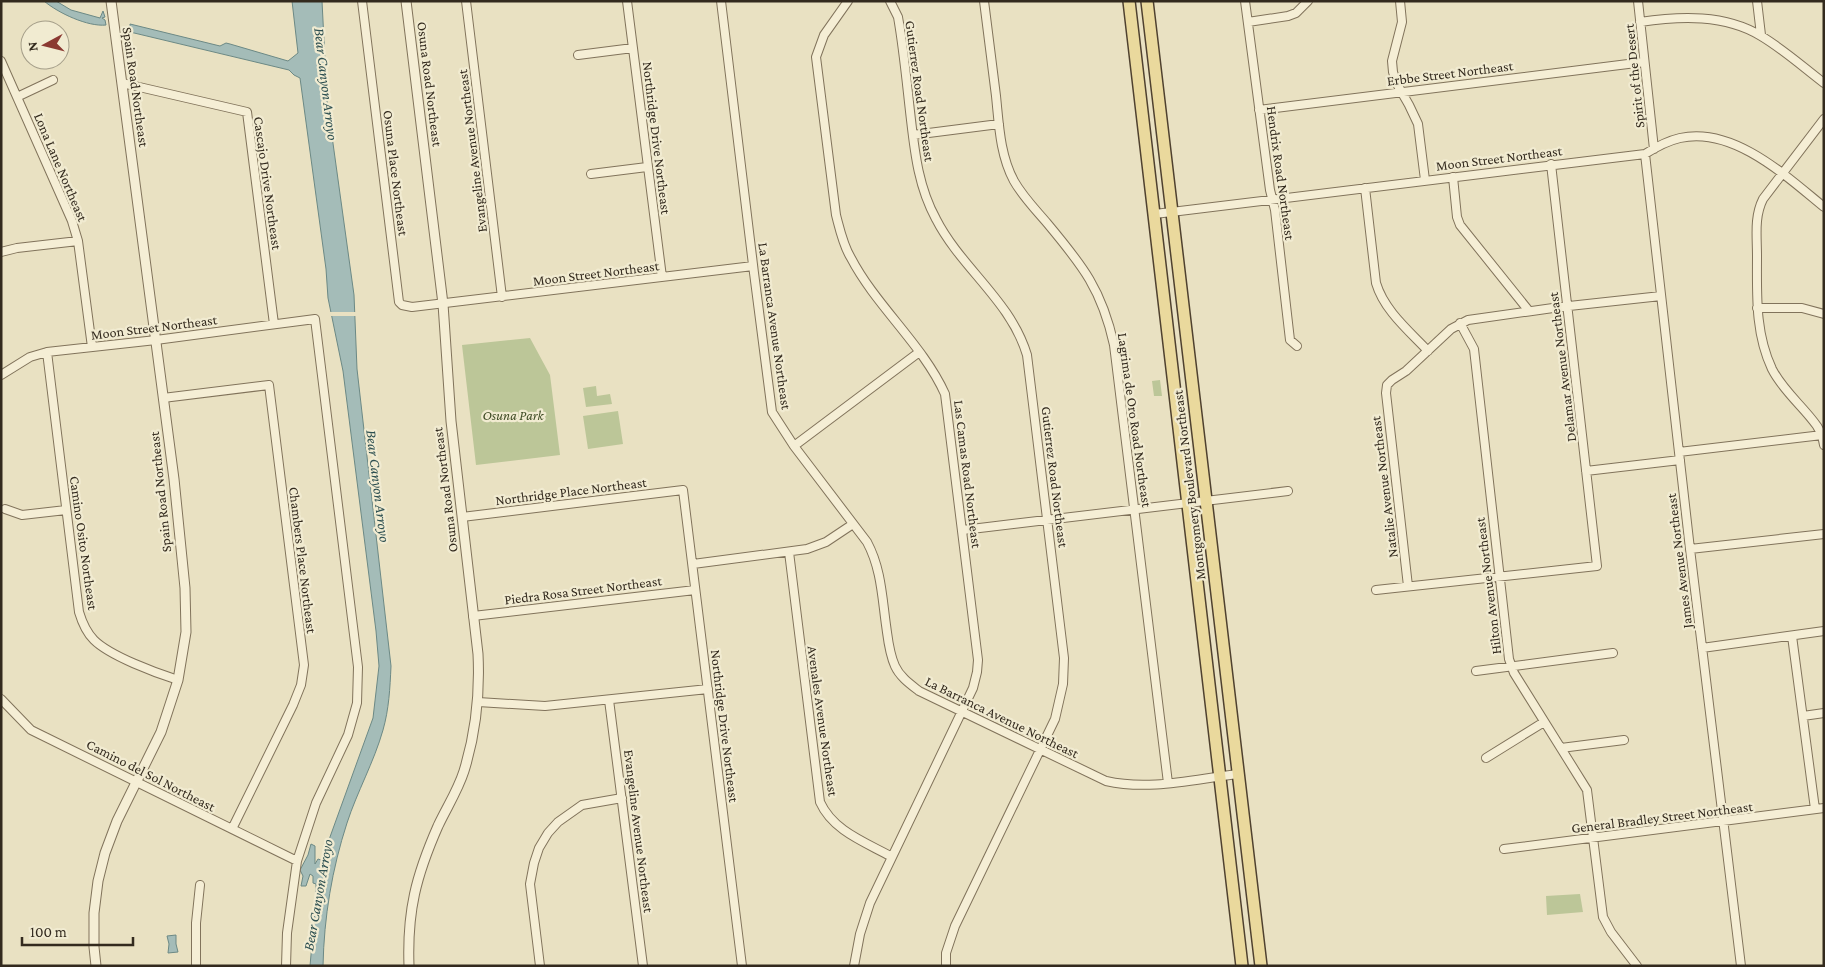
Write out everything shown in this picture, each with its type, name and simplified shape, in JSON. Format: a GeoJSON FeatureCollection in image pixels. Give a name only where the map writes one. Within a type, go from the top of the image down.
{"type":"FeatureCollection","features":[{"type":"Feature","properties":{"kind":"main road","name":"Montgomery Boulevard Northeast"},"geometry":{"type":"LineString","coordinates":[[1129,1],[1242,966]]}},
{"type":"Feature","properties":{"kind":"main road","name":"Montgomery Boulevard Northeast"},"geometry":{"type":"LineString","coordinates":[[1146,1],[1261,966]]}},
{"type":"Feature","properties":{"kind":"street","name":"Spain Road Northeast"},"geometry":{"type":"LineString","coordinates":[[96,966],[94,913],[98,881],[105,853],[116,822],[162,732],[178,680],[186,632],[185,588],[174,479],[111,1]]}},
{"type":"Feature","properties":{"kind":"street","name":"Osuna Place Northeast"},"geometry":{"type":"LineString","coordinates":[[362,1],[400,302],[402,306],[407,307],[443,304]]}},
{"type":"Feature","properties":{"kind":"street","name":"Osuna Road Northeast"},"geometry":{"type":"LineString","coordinates":[[406,1],[443,304],[451,421],[478,654],[478,702],[473,739],[464,770],[424,861],[414,893],[409,924],[409,966]]}},
{"type":"Feature","properties":{"kind":"street","name":"Evangeline Avenue Northeast"},"geometry":{"type":"LineString","coordinates":[[466,1],[502,297]]}},
{"type":"Feature","properties":{"kind":"street","name":"Northridge Drive Northeast"},"geometry":{"type":"LineString","coordinates":[[627,1],[662,277]]}},
{"type":"Feature","properties":{"kind":"street","name":"La Barranca Avenue Northeast"},"geometry":{"type":"LineString","coordinates":[[721,1],[772,412],[794,446],[867,542],[878,568],[889,647],[895,668],[907,682],[919,691],[1106,781],[1123,785],[1143,786],[1238,774]]}},
{"type":"Feature","properties":{"kind":"street","name":"Las Camas Road Northeast"},"geometry":{"type":"LineString","coordinates":[[848,1],[824,35],[816,57],[836,215],[850,257],[861,276],[939,381],[945,394],[978,660],[973,688],[864,918],[854,966]]}},
{"type":"Feature","properties":{"kind":"street","name":"Gutierrez Road Northeast"},"geometry":{"type":"LineString","coordinates":[[890,1],[898,17],[918,172],[923,190],[936,219],[953,247],[1003,306],[1017,328],[1023,342],[1029,368],[1048,519],[1064,670],[1058,710],[955,926],[946,953],[946,966]]}},
{"type":"Feature","properties":{"kind":"street","name":"Lagrima de Oro Road Northeast"},"geometry":{"type":"LineString","coordinates":[[984,1],[1003,154],[1014,182],[1080,264],[1097,291],[1105,309],[1114,346],[1168,783]]}},
{"type":"Feature","properties":{"kind":"street","name":"Hendrix Road Northeast"},"geometry":{"type":"LineString","coordinates":[[1246,1],[1259,110],[1275,210],[1290,340],[1297,346]]}},
{"type":"Feature","properties":{"kind":"street"},"geometry":{"type":"LineString","coordinates":[[1248,22],[1288,16],[1296,13],[1308,1]]}},
{"type":"Feature","properties":{"kind":"street"},"geometry":{"type":"LineString","coordinates":[[1404,1],[1400,2],[1402,22],[1392,61],[1395,80],[1418,124],[1425,180]]}},
{"type":"Feature","properties":{"kind":"street","name":"Spirit of the Desert"},"geometry":{"type":"LineString","coordinates":[[1638,1],[1654,148]]}},
{"type":"Feature","properties":{"kind":"street"},"geometry":{"type":"LineString","coordinates":[[1757,1],[1761,35]]}},
{"type":"Feature","properties":{"kind":"street"},"geometry":{"type":"LineString","coordinates":[[1640,22],[1696,17],[1731,24],[1761,35],[1824,83]]}},
{"type":"Feature","properties":{"kind":"street"},"geometry":{"type":"LineString","coordinates":[[578,55],[632,48]]}},
{"type":"Feature","properties":{"kind":"street","name":"Lona Lane Northeast"},"geometry":{"type":"LineString","coordinates":[[1,61],[72,221],[78,241],[92,348]]}},
{"type":"Feature","properties":{"kind":"street","name":"Erbbe Street Northeast"},"geometry":{"type":"LineString","coordinates":[[1259,110],[1644,62]]}},
{"type":"Feature","properties":{"kind":"street"},"geometry":{"type":"LineString","coordinates":[[17,97],[53,80]]}},
{"type":"Feature","properties":{"kind":"street","name":"Cascajo Drive Northeast"},"geometry":{"type":"LineString","coordinates":[[122,84],[247,112],[274,324]]}},
{"type":"Feature","properties":{"kind":"street"},"geometry":{"type":"LineString","coordinates":[[1824,119],[1763,200],[1757,218],[1757,308],[1762,340],[1773,370],[1789,394],[1811,417],[1822,435],[1824,445]]}},
{"type":"Feature","properties":{"kind":"street"},"geometry":{"type":"LineString","coordinates":[[913,136],[999,124]]}},
{"type":"Feature","properties":{"kind":"street","name":"Moon Street Northeast"},"geometry":{"type":"LineString","coordinates":[[1155,214],[1645,154],[1665,142],[1681,137],[1699,136],[1735,145],[1751,153],[1782,174],[1824,207]]}},
{"type":"Feature","properties":{"kind":"street","name":"James Avenue Northeast"},"geometry":{"type":"LineString","coordinates":[[1645,154],[1690,549],[1741,966]]}},
{"type":"Feature","properties":{"kind":"street","name":"Delamar Avenue Northeast"},"geometry":{"type":"LineString","coordinates":[[1499,578],[1597,566],[1551,164]]}},
{"type":"Feature","properties":{"kind":"street"},"geometry":{"type":"LineString","coordinates":[[591,174],[647,167]]}},
{"type":"Feature","properties":{"kind":"street"},"geometry":{"type":"LineString","coordinates":[[1453,177],[1456,209],[1460,225],[1528,311]]}},
{"type":"Feature","properties":{"kind":"street"},"geometry":{"type":"LineString","coordinates":[[1366,188],[1376,283],[1380,296],[1389,309],[1428,351],[1450,329],[1460,323],[1477,318],[1661,296]]}},
{"type":"Feature","properties":{"kind":"street"},"geometry":{"type":"LineString","coordinates":[[1,252],[17,248],[78,241]]}},
{"type":"Feature","properties":{"kind":"street","name":"Moon Street Northeast"},"geometry":{"type":"LineString","coordinates":[[443,304],[753,266]]}},
{"type":"Feature","properties":{"kind":"street"},"geometry":{"type":"LineString","coordinates":[[1757,308],[1802,308],[1824,314]]}},
{"type":"Feature","properties":{"kind":"street","name":"Moon Street Northeast"},"geometry":{"type":"LineString","coordinates":[[1,375],[30,357],[47,352],[92,348],[315,319],[358,667],[357,703],[348,735],[316,803],[297,861]]}},
{"type":"Feature","properties":{"kind":"street","name":"Hilton Avenue Northeast"},"geometry":{"type":"LineString","coordinates":[[1460,323],[1474,349],[1499,578],[1511,666],[1587,790],[1603,917],[1611,932],[1637,966]]}},
{"type":"Feature","properties":{"kind":"street","name":"Natalie Avenue Northeast"},"geometry":{"type":"LineString","coordinates":[[1408,586],[1386,394],[1388,385],[1392,380],[1406,371],[1428,351]]}},
{"type":"Feature","properties":{"kind":"street","name":"Camino Osito Northeast"},"geometry":{"type":"LineString","coordinates":[[47,352],[79,612],[84,627],[93,640],[106,649],[178,680]]}},
{"type":"Feature","properties":{"kind":"street"},"geometry":{"type":"LineString","coordinates":[[794,446],[918,353]]}},
{"type":"Feature","properties":{"kind":"street","name":"Chambers Place Northeast"},"geometry":{"type":"LineString","coordinates":[[163,398],[269,385],[304,665],[301,685],[293,705],[232,829]]}},
{"type":"Feature","properties":{"kind":"street"},"geometry":{"type":"LineString","coordinates":[[1586,471],[1822,435]]}},
{"type":"Feature","properties":{"kind":"street","name":"Northridge Drive Northeast"},"geometry":{"type":"LineString","coordinates":[[683,490],[742,966]]}},
{"type":"Feature","properties":{"kind":"street","name":"Northridge Place Northeast"},"geometry":{"type":"LineString","coordinates":[[462,517],[683,490]]}},
{"type":"Feature","properties":{"kind":"street"},"geometry":{"type":"LineString","coordinates":[[962,530],[1288,491]]}},
{"type":"Feature","properties":{"kind":"street"},"geometry":{"type":"LineString","coordinates":[[5,509],[22,515],[66,510]]}},
{"type":"Feature","properties":{"kind":"street"},"geometry":{"type":"LineString","coordinates":[[693,564],[807,549],[826,542],[853,524]]}},
{"type":"Feature","properties":{"kind":"street"},"geometry":{"type":"LineString","coordinates":[[1690,549],[1824,534]]}},
{"type":"Feature","properties":{"kind":"street","name":"Avenales Avenue Northeast"},"geometry":{"type":"LineString","coordinates":[[789,552],[820,802],[830,820],[841,829],[892,857]]}},
{"type":"Feature","properties":{"kind":"street"},"geometry":{"type":"LineString","coordinates":[[1376,590],[1499,578]]}},
{"type":"Feature","properties":{"kind":"street","name":"Piedra Rosa Street Northeast"},"geometry":{"type":"LineString","coordinates":[[474,616],[696,590]]}},
{"type":"Feature","properties":{"kind":"street"},"geometry":{"type":"LineString","coordinates":[[1702,648],[1824,632]]}},
{"type":"Feature","properties":{"kind":"street"},"geometry":{"type":"LineString","coordinates":[[1792,636],[1815,809]]}},
{"type":"Feature","properties":{"kind":"street"},"geometry":{"type":"LineString","coordinates":[[1476,671],[1613,653]]}},
{"type":"Feature","properties":{"kind":"street"},"geometry":{"type":"LineString","coordinates":[[478,702],[546,706],[708,689]]}},
{"type":"Feature","properties":{"kind":"street","name":"Camino del Sol Northeast"},"geometry":{"type":"LineString","coordinates":[[1,700],[31,730],[297,861]]}},
{"type":"Feature","properties":{"kind":"street","name":"Evangeline Avenue Northeast"},"geometry":{"type":"LineString","coordinates":[[609,700],[643,966]]}},
{"type":"Feature","properties":{"kind":"street"},"geometry":{"type":"LineString","coordinates":[[1803,716],[1824,713]]}},
{"type":"Feature","properties":{"kind":"street"},"geometry":{"type":"LineString","coordinates":[[1486,758],[1544,722]]}},
{"type":"Feature","properties":{"kind":"street"},"geometry":{"type":"LineString","coordinates":[[1561,748],[1624,740]]}},
{"type":"Feature","properties":{"kind":"street"},"geometry":{"type":"LineString","coordinates":[[540,966],[530,884],[539,848],[548,833],[558,822],[582,805],[622,798]]}},
{"type":"Feature","properties":{"kind":"street","name":"General Bradley Street Northeast"},"geometry":{"type":"LineString","coordinates":[[1504,849],[1824,808]]}},
{"type":"Feature","properties":{"kind":"street"},"geometry":{"type":"LineString","coordinates":[[286,966],[287,933],[297,861]]}},
{"type":"Feature","properties":{"kind":"street"},"geometry":{"type":"LineString","coordinates":[[196,966],[196,923],[200,885]]}},
{"type":"Feature","properties":{"kind":"green space","name":"Osuna Park"},"geometry":{"type":"Polygon","coordinates":[[[530,338],[550,375],[560,455],[476,465],[462,345],[530,338]]]}},
{"type":"Feature","properties":{"kind":"green space"},"geometry":{"type":"Polygon","coordinates":[[[1160,380],[1162,396],[1154,396],[1152,381],[1160,380]]]}},
{"type":"Feature","properties":{"kind":"green space"},"geometry":{"type":"Polygon","coordinates":[[[596,386],[597,396],[610,394],[612,404],[586,407],[583,388],[596,386]]]}},
{"type":"Feature","properties":{"kind":"green space"},"geometry":{"type":"Polygon","coordinates":[[[618,411],[623,444],[588,449],[583,416],[618,411]]]}},
{"type":"Feature","properties":{"kind":"green space"},"geometry":{"type":"Polygon","coordinates":[[[1580,894],[1583,912],[1547,915],[1546,896],[1580,894]]]}},
{"type":"Feature","properties":{"kind":"water"},"geometry":{"type":"Polygon","coordinates":[[[44,1],[56,1],[71,10],[100,18],[103,11],[105,17],[102,18],[105,20],[106,25],[91,24],[74,18],[44,1]]]}},
{"type":"Feature","properties":{"kind":"water","name":"Bear Canyon Arroyo"},"geometry":{"type":"Polygon","coordinates":[[[292,1],[322,1],[327,100],[354,295],[357,369],[391,666],[388,706],[383,730],[351,811],[337,858],[327,911],[323,966],[310,966],[316,884],[313,883],[313,876],[310,874],[306,886],[301,886],[303,876],[300,870],[308,855],[311,844],[315,846],[315,864],[318,859],[321,860],[326,848],[373,718],[379,666],[343,371],[328,298],[326,269],[300,78],[289,70],[130,32],[130,24],[220,46],[226,43],[288,61],[298,53],[292,1]]]}},
{"type":"Feature","properties":{"kind":"water"},"geometry":{"type":"Polygon","coordinates":[[[176,935],[178,952],[168,953],[169,944],[167,936],[176,935]]]}},
{"type":"Feature","properties":{"kind":"pier"},"geometry":{"type":"Polygon","coordinates":[[[329,312],[357,312],[357,316],[329,316],[329,312]]]}}]}
